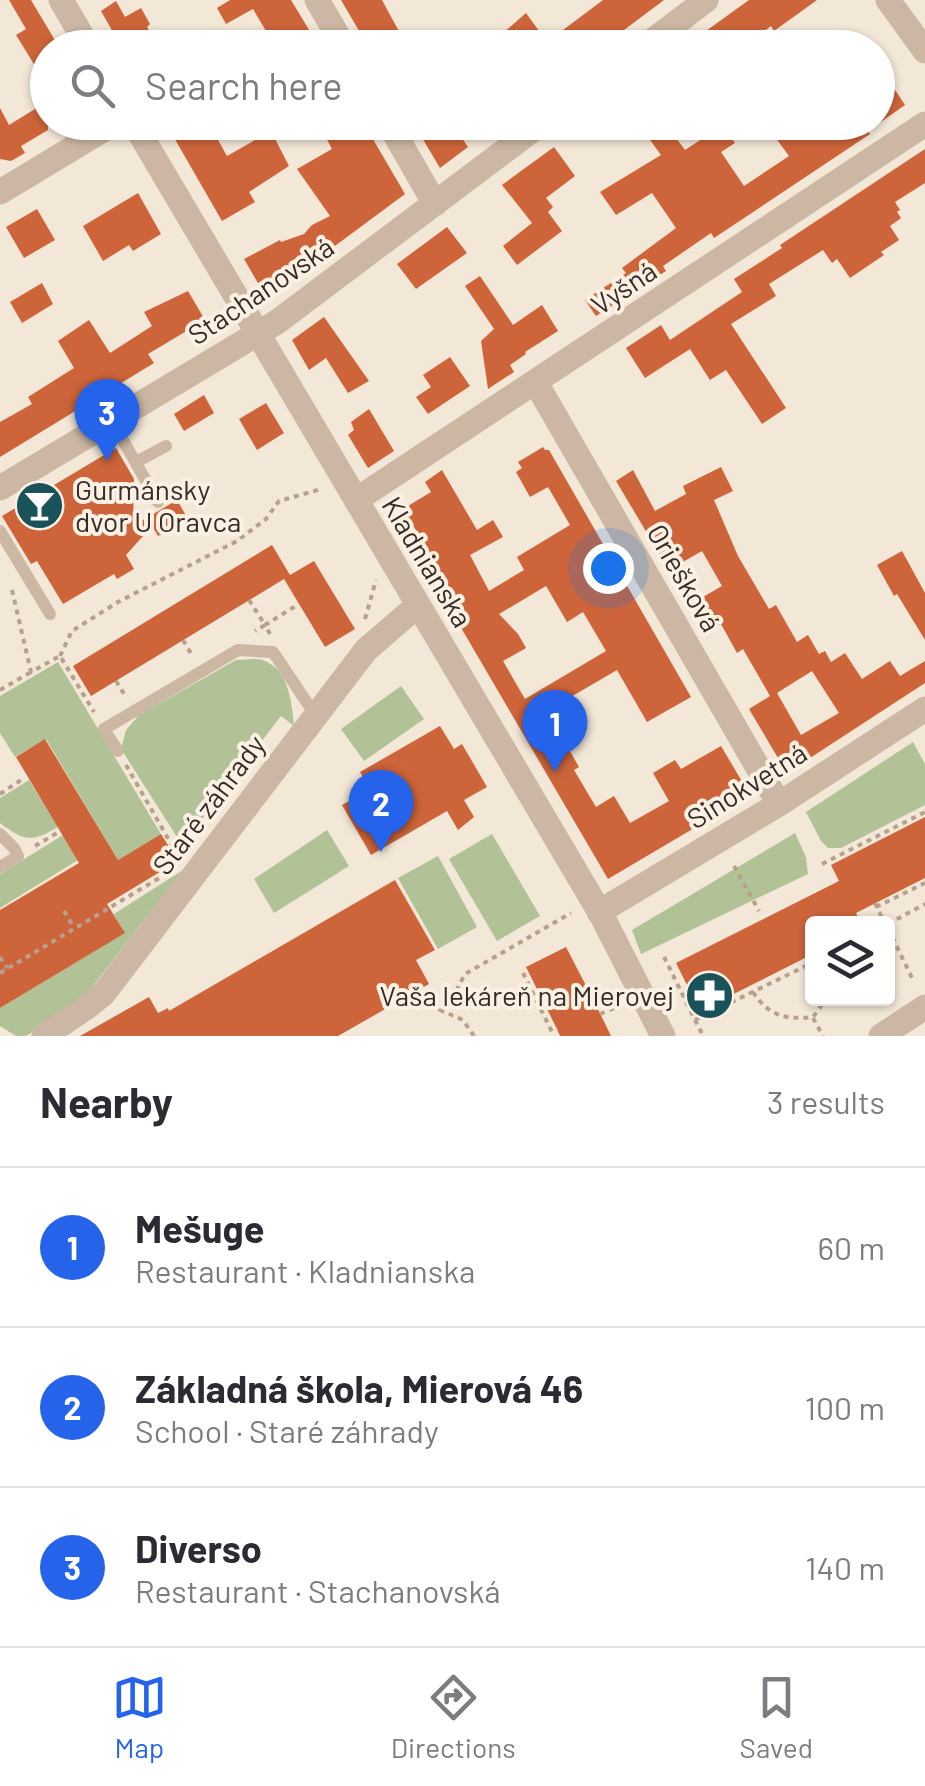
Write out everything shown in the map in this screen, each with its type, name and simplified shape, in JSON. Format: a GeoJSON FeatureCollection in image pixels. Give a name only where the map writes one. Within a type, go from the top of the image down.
{"type":"FeatureCollection","features":[{"type":"Feature","properties":{"kind":"street"},"geometry":{"type":"LineString","coordinates":[[60,0],[78,30]]}},
{"type":"Feature","properties":{"kind":"street"},"geometry":{"type":"LineString","coordinates":[[318,0],[335,30]]}},
{"type":"Feature","properties":{"kind":"street"},"geometry":{"type":"LineString","coordinates":[[667,30],[706,0]]}},
{"type":"Feature","properties":{"kind":"street"},"geometry":{"type":"LineString","coordinates":[[888,0],[925,51]]}},
{"type":"Feature","properties":{"kind":"street","name":"Vyšná"},"geometry":{"type":"LineString","coordinates":[[356,500],[925,124]]}},
{"type":"Feature","properties":{"kind":"street"},"geometry":{"type":"LineString","coordinates":[[0,192],[86,140]]}},
{"type":"Feature","properties":{"kind":"street","name":"Kladnianska"},"geometry":{"type":"LineString","coordinates":[[144,140],[418,605],[587,911],[662,1036]]}},
{"type":"Feature","properties":{"kind":"street"},"geometry":{"type":"LineString","coordinates":[[398,140],[435,204]]}},
{"type":"Feature","properties":{"kind":"street","name":"Stachanovská"},"geometry":{"type":"LineString","coordinates":[[0,488],[258,334],[519,140]]}},
{"type":"Feature","properties":{"kind":"street","name":"Oriešková"},"geometry":{"type":"LineString","coordinates":[[536,383],[779,804]]}},
{"type":"Feature","properties":{"kind":"street","name":"Staré záhrady"},"geometry":{"type":"LineString","coordinates":[[44,1036],[104,993],[366,650],[418,605]]}},
{"type":"Feature","properties":{"kind":"street","name":"Sinokvetná"},"geometry":{"type":"LineString","coordinates":[[587,911],[779,804],[925,709]]}},
{"type":"Feature","properties":{"kind":"street"},"geometry":{"type":"LineString","coordinates":[[881,1036],[925,1007]]}},
{"type":"Feature","properties":{"kind":"lane"},"geometry":{"type":"LineString","coordinates":[[112,421],[158,502]]}},
{"type":"Feature","properties":{"kind":"lane"},"geometry":{"type":"LineString","coordinates":[[136,462],[166,446]]}},
{"type":"Feature","properties":{"kind":"lane"},"geometry":{"type":"LineString","coordinates":[[0,531],[50,614]]}},
{"type":"Feature","properties":{"kind":"lane"},"geometry":{"type":"LineString","coordinates":[[118,752],[104,729],[238,650],[273,652],[316,716]]}},
{"type":"Feature","properties":{"kind":"lane"},"geometry":{"type":"LineString","coordinates":[[0,834],[18,856],[0,867]]}},
{"type":"Feature","properties":{"kind":"path"},"geometry":{"type":"LineString","coordinates":[[0,690],[60,656],[72,632],[102,612],[237,542],[266,519],[280,501],[322,489]]}},
{"type":"Feature","properties":{"kind":"path"},"geometry":{"type":"LineString","coordinates":[[365,620],[377,577]]}},
{"type":"Feature","properties":{"kind":"path"},"geometry":{"type":"LineString","coordinates":[[10,581],[32,672]]}},
{"type":"Feature","properties":{"kind":"path"},"geometry":{"type":"LineString","coordinates":[[273,639],[265,625],[299,604]]}},
{"type":"Feature","properties":{"kind":"path"},"geometry":{"type":"LineString","coordinates":[[182,640],[198,666]]}},
{"type":"Feature","properties":{"kind":"path"},"geometry":{"type":"LineString","coordinates":[[60,656],[104,729]]}},
{"type":"Feature","properties":{"kind":"path"},"geometry":{"type":"LineString","coordinates":[[118,752],[182,864]]}},
{"type":"Feature","properties":{"kind":"path"},"geometry":{"type":"LineString","coordinates":[[0,794],[24,778]]}},
{"type":"Feature","properties":{"kind":"path"},"geometry":{"type":"LineString","coordinates":[[822,864],[925,812]]}},
{"type":"Feature","properties":{"kind":"path"},"geometry":{"type":"LineString","coordinates":[[18,856],[57,833]]}},
{"type":"Feature","properties":{"kind":"path"},"geometry":{"type":"LineString","coordinates":[[734,866],[759,911]]}},
{"type":"Feature","properties":{"kind":"path"},"geometry":{"type":"LineString","coordinates":[[882,916],[876,905],[925,883]]}},
{"type":"Feature","properties":{"kind":"path"},"geometry":{"type":"LineString","coordinates":[[0,973],[140,890]]}},
{"type":"Feature","properties":{"kind":"path"},"geometry":{"type":"LineString","coordinates":[[895,921],[925,904]]}},
{"type":"Feature","properties":{"kind":"path"},"geometry":{"type":"LineString","coordinates":[[64,911],[74,928]]}},
{"type":"Feature","properties":{"kind":"path"},"geometry":{"type":"LineString","coordinates":[[474,1036],[463,1020],[440,1010],[454,995],[464,974],[587,911]]}},
{"type":"Feature","properties":{"kind":"path"},"geometry":{"type":"LineString","coordinates":[[895,942],[913,980]]}},
{"type":"Feature","properties":{"kind":"path"},"geometry":{"type":"LineString","coordinates":[[664,956],[703,1036]]}},
{"type":"Feature","properties":{"kind":"path"},"geometry":{"type":"LineString","coordinates":[[0,957],[7,968]]}},
{"type":"Feature","properties":{"kind":"path"},"geometry":{"type":"LineString","coordinates":[[695,1020],[805,966]]}},
{"type":"Feature","properties":{"kind":"path"},"geometry":{"type":"LineString","coordinates":[[523,973],[554,1036]]}},
{"type":"Feature","properties":{"kind":"path"},"geometry":{"type":"LineString","coordinates":[[595,1003],[619,991]]}},
{"type":"Feature","properties":{"kind":"path"},"geometry":{"type":"LineString","coordinates":[[753,992],[762,1005],[794,1019],[813,1017],[821,1006]]}},
{"type":"Feature","properties":{"kind":"path"},"geometry":{"type":"LineString","coordinates":[[600,1014],[625,1003]]}},
{"type":"Feature","properties":{"kind":"path"},"geometry":{"type":"LineString","coordinates":[[813,1017],[823,1036]]}},
{"type":"Feature","properties":{"kind":"green space"},"geometry":{"type":"Polygon","coordinates":[[[236,660],[262,660],[278,670],[287,687],[294,726],[281,716],[182,845],[121,749],[126,730],[139,715],[236,660]]]}},
{"type":"Feature","properties":{"kind":"green space"},"geometry":{"type":"Polygon","coordinates":[[[58,662],[161,834],[118,860],[46,739],[15,757],[0,733],[0,696],[58,662]]]}},
{"type":"Feature","properties":{"kind":"green space"},"geometry":{"type":"Polygon","coordinates":[[[401,686],[424,719],[364,761],[341,729],[401,686]]]}},
{"type":"Feature","properties":{"kind":"green space"},"geometry":{"type":"Polygon","coordinates":[[[913,742],[925,764],[925,805],[841,848],[828,848],[806,812],[913,742]]]}},
{"type":"Feature","properties":{"kind":"green space"},"geometry":{"type":"Polygon","coordinates":[[[29,780],[58,827],[34,838],[15,833],[0,823],[0,798],[29,780]]]}},
{"type":"Feature","properties":{"kind":"green space"},"geometry":{"type":"Polygon","coordinates":[[[327,830],[349,866],[274,913],[254,879],[327,830]]]}},
{"type":"Feature","properties":{"kind":"green space"},"geometry":{"type":"Polygon","coordinates":[[[795,833],[806,857],[808,874],[641,954],[632,930],[795,833]]]}},
{"type":"Feature","properties":{"kind":"green space"},"geometry":{"type":"Polygon","coordinates":[[[492,834],[540,916],[497,941],[449,859],[492,834]]]}},
{"type":"Feature","properties":{"kind":"green space"},"geometry":{"type":"Polygon","coordinates":[[[63,835],[78,860],[0,908],[0,874],[63,835]]]}},
{"type":"Feature","properties":{"kind":"green space"},"geometry":{"type":"Polygon","coordinates":[[[438,856],[477,927],[438,949],[398,878],[438,856]]]}},
{"type":"Feature","properties":{"kind":"green space"},"geometry":{"type":"Polygon","coordinates":[[[183,870],[93,986],[66,1012],[26,1036],[16,1036],[0,1026],[0,1008],[124,933],[114,914],[183,870]]]}},
{"type":"Feature","properties":{"kind":"building"},"geometry":{"type":"Polygon","coordinates":[[[9,0],[31,0],[49,30],[30,30],[30,58],[16,35],[26,29],[9,0]]]}},
{"type":"Feature","properties":{"kind":"building"},"geometry":{"type":"Polygon","coordinates":[[[230,0],[291,0],[309,30],[265,30],[253,9],[226,24],[217,8],[230,0]]]}},
{"type":"Feature","properties":{"kind":"building"},"geometry":{"type":"Polygon","coordinates":[[[341,0],[382,0],[398,30],[358,30],[341,0]]]}},
{"type":"Feature","properties":{"kind":"building"},"geometry":{"type":"Polygon","coordinates":[[[603,0],[664,0],[624,30],[563,30],[603,0]]]}},
{"type":"Feature","properties":{"kind":"building"},"geometry":{"type":"Polygon","coordinates":[[[749,0],[817,0],[775,30],[771,26],[766,30],[707,30],[749,0]]]}},
{"type":"Feature","properties":{"kind":"building"},"geometry":{"type":"Polygon","coordinates":[[[116,1],[125,17],[141,8],[150,24],[149,30],[112,30],[101,11],[116,1]]]}},
{"type":"Feature","properties":{"kind":"building"},"geometry":{"type":"Polygon","coordinates":[[[526,13],[538,30],[507,30],[526,13]]]}},
{"type":"Feature","properties":{"kind":"building"},"geometry":{"type":"Polygon","coordinates":[[[895,90],[905,105],[895,112],[895,90]]]}},
{"type":"Feature","properties":{"kind":"building"},"geometry":{"type":"Polygon","coordinates":[[[0,108],[9,125],[30,112],[31,140],[21,146],[25,153],[11,161],[0,159],[0,108]]]}},
{"type":"Feature","properties":{"kind":"building"},"geometry":{"type":"Polygon","coordinates":[[[175,140],[218,140],[227,156],[255,140],[276,140],[289,166],[249,192],[255,202],[222,221],[175,140]]]}},
{"type":"Feature","properties":{"kind":"building"},"geometry":{"type":"Polygon","coordinates":[[[327,140],[374,140],[405,194],[266,297],[244,259],[280,240],[304,234],[330,216],[297,169],[332,149],[327,140]]]}},
{"type":"Feature","properties":{"kind":"building"},"geometry":{"type":"Polygon","coordinates":[[[423,140],[463,140],[468,147],[440,168],[423,140]]]}},
{"type":"Feature","properties":{"kind":"building"},"geometry":{"type":"Polygon","coordinates":[[[650,140],[678,140],[685,150],[700,140],[733,140],[735,143],[721,152],[744,186],[789,156],[777,140],[861,140],[714,238],[711,233],[663,266],[666,271],[596,316],[585,300],[626,273],[622,268],[676,228],[652,193],[616,215],[600,192],[661,155],[650,140]]]}},
{"type":"Feature","properties":{"kind":"building"},"geometry":{"type":"Polygon","coordinates":[[[554,147],[575,176],[546,198],[553,207],[548,212],[562,231],[517,265],[503,246],[532,223],[502,185],[554,147]]]}},
{"type":"Feature","properties":{"kind":"building"},"geometry":{"type":"Polygon","coordinates":[[[925,149],[925,183],[895,202],[901,218],[890,226],[899,240],[881,252],[884,255],[850,278],[837,259],[832,263],[823,250],[769,284],[776,296],[731,324],[786,408],[762,424],[726,370],[710,380],[690,349],[645,378],[626,348],[661,325],[670,340],[742,292],[734,279],[925,149]]]}},
{"type":"Feature","properties":{"kind":"building"},"geometry":{"type":"Polygon","coordinates":[[[138,193],[161,234],[133,251],[129,245],[103,261],[83,226],[138,193]]]}},
{"type":"Feature","properties":{"kind":"building"},"geometry":{"type":"Polygon","coordinates":[[[37,209],[55,240],[24,258],[6,227],[37,209]]]}},
{"type":"Feature","properties":{"kind":"building"},"geometry":{"type":"Polygon","coordinates":[[[447,227],[467,253],[416,289],[397,264],[447,227]]]}},
{"type":"Feature","properties":{"kind":"building"},"geometry":{"type":"Polygon","coordinates":[[[480,276],[513,325],[542,305],[558,331],[525,352],[510,365],[514,372],[488,389],[481,341],[494,329],[465,286],[480,276]]]}},
{"type":"Feature","properties":{"kind":"building"},"geometry":{"type":"Polygon","coordinates":[[[42,283],[53,304],[22,323],[10,302],[42,283]]]}},
{"type":"Feature","properties":{"kind":"building"},"geometry":{"type":"Polygon","coordinates":[[[188,291],[205,320],[148,354],[154,363],[0,457],[0,422],[32,404],[28,397],[74,368],[58,341],[89,320],[110,353],[152,326],[144,312],[188,291]]]}},
{"type":"Feature","properties":{"kind":"building"},"geometry":{"type":"Polygon","coordinates":[[[324,317],[369,381],[348,393],[326,358],[309,370],[292,340],[324,317]]]}},
{"type":"Feature","properties":{"kind":"building"},"geometry":{"type":"Polygon","coordinates":[[[450,357],[470,386],[428,414],[416,397],[431,387],[423,375],[450,357]]]}},
{"type":"Feature","properties":{"kind":"building"},"geometry":{"type":"Polygon","coordinates":[[[204,395],[214,413],[184,431],[174,414],[204,395]]]}},
{"type":"Feature","properties":{"kind":"building"},"geometry":{"type":"Polygon","coordinates":[[[266,403],[284,433],[257,450],[239,419],[266,403]]]}},
{"type":"Feature","properties":{"kind":"building"},"geometry":{"type":"Polygon","coordinates":[[[369,409],[394,451],[368,468],[348,435],[354,430],[351,422],[369,409]]]}},
{"type":"Feature","properties":{"kind":"building"},"geometry":{"type":"Polygon","coordinates":[[[543,447],[549,450],[691,697],[647,722],[617,670],[569,698],[583,721],[560,734],[579,767],[574,770],[596,807],[614,796],[630,823],[669,801],[653,773],[675,760],[681,769],[721,746],[750,795],[608,879],[422,561],[431,555],[403,509],[431,492],[425,482],[442,470],[477,530],[493,520],[503,537],[470,555],[489,591],[524,570],[517,557],[570,525],[548,487],[530,497],[516,472],[522,468],[518,462],[543,447]],[[546,586],[499,614],[526,648],[503,661],[525,699],[606,651],[583,612],[567,622],[546,586]]]}},
{"type":"Feature","properties":{"kind":"building"},"geometry":{"type":"Polygon","coordinates":[[[116,448],[134,479],[133,526],[177,500],[188,519],[158,536],[152,526],[126,555],[134,569],[117,579],[114,574],[63,604],[37,561],[31,564],[2,516],[116,448]]]}},
{"type":"Feature","properties":{"kind":"building"},"geometry":{"type":"Polygon","coordinates":[[[721,467],[733,491],[714,500],[738,556],[769,609],[776,605],[797,642],[808,635],[819,654],[825,651],[831,662],[845,653],[862,679],[890,661],[900,676],[925,661],[925,683],[787,773],[749,709],[770,696],[743,649],[737,653],[721,624],[705,633],[689,605],[722,586],[702,551],[669,570],[616,481],[633,470],[655,511],[686,494],[683,486],[721,467]],[[812,671],[777,693],[801,735],[839,713],[812,671]]]}},
{"type":"Feature","properties":{"kind":"building"},"geometry":{"type":"Polygon","coordinates":[[[272,545],[290,575],[314,561],[355,629],[325,647],[284,579],[91,696],[73,666],[272,545]]]}},
{"type":"Feature","properties":{"kind":"building"},"geometry":{"type":"Polygon","coordinates":[[[902,551],[925,593],[925,640],[877,565],[902,551]]]}},
{"type":"Feature","properties":{"kind":"building"},"geometry":{"type":"Polygon","coordinates":[[[440,726],[454,749],[462,744],[487,787],[464,800],[474,817],[458,830],[447,811],[371,855],[342,805],[370,789],[360,772],[440,726]]]}},
{"type":"Feature","properties":{"kind":"building"},"geometry":{"type":"Polygon","coordinates":[[[45,739],[118,860],[161,834],[178,861],[107,904],[125,933],[0,1008],[0,910],[79,863],[16,757],[45,739]]]}},
{"type":"Feature","properties":{"kind":"building"},"geometry":{"type":"Polygon","coordinates":[[[925,817],[925,878],[856,913],[857,916],[805,916],[805,958],[700,1011],[676,963],[839,881],[831,865],[925,817]]]}},
{"type":"Feature","properties":{"kind":"building"},"geometry":{"type":"Polygon","coordinates":[[[395,880],[435,950],[416,960],[429,984],[338,1036],[80,1036],[149,997],[158,1013],[168,1008],[169,1011],[395,880]]]}},
{"type":"Feature","properties":{"kind":"building"},"geometry":{"type":"Polygon","coordinates":[[[566,947],[611,1036],[560,1036],[526,967],[566,947]]]}},
{"type":"Feature","properties":{"kind":"place","name":"Diverso"},"geometry":{"type":"Point","coordinates":[107,461]}},
{"type":"Feature","properties":{"kind":"place","name":"Gurmánsky dvor U Oravca"},"geometry":{"type":"Point","coordinates":[40,506]}},
{"type":"Feature","properties":{"kind":"place","name":"Mešuge"},"geometry":{"type":"Point","coordinates":[555,772]}},
{"type":"Feature","properties":{"kind":"place","name":"Základná škola, Mierová 46"},"geometry":{"type":"Point","coordinates":[381,852]}},
{"type":"Feature","properties":{"kind":"place","name":"Vaša lekáreň na Mierovej"},"geometry":{"type":"Point","coordinates":[709,996]}}]}
